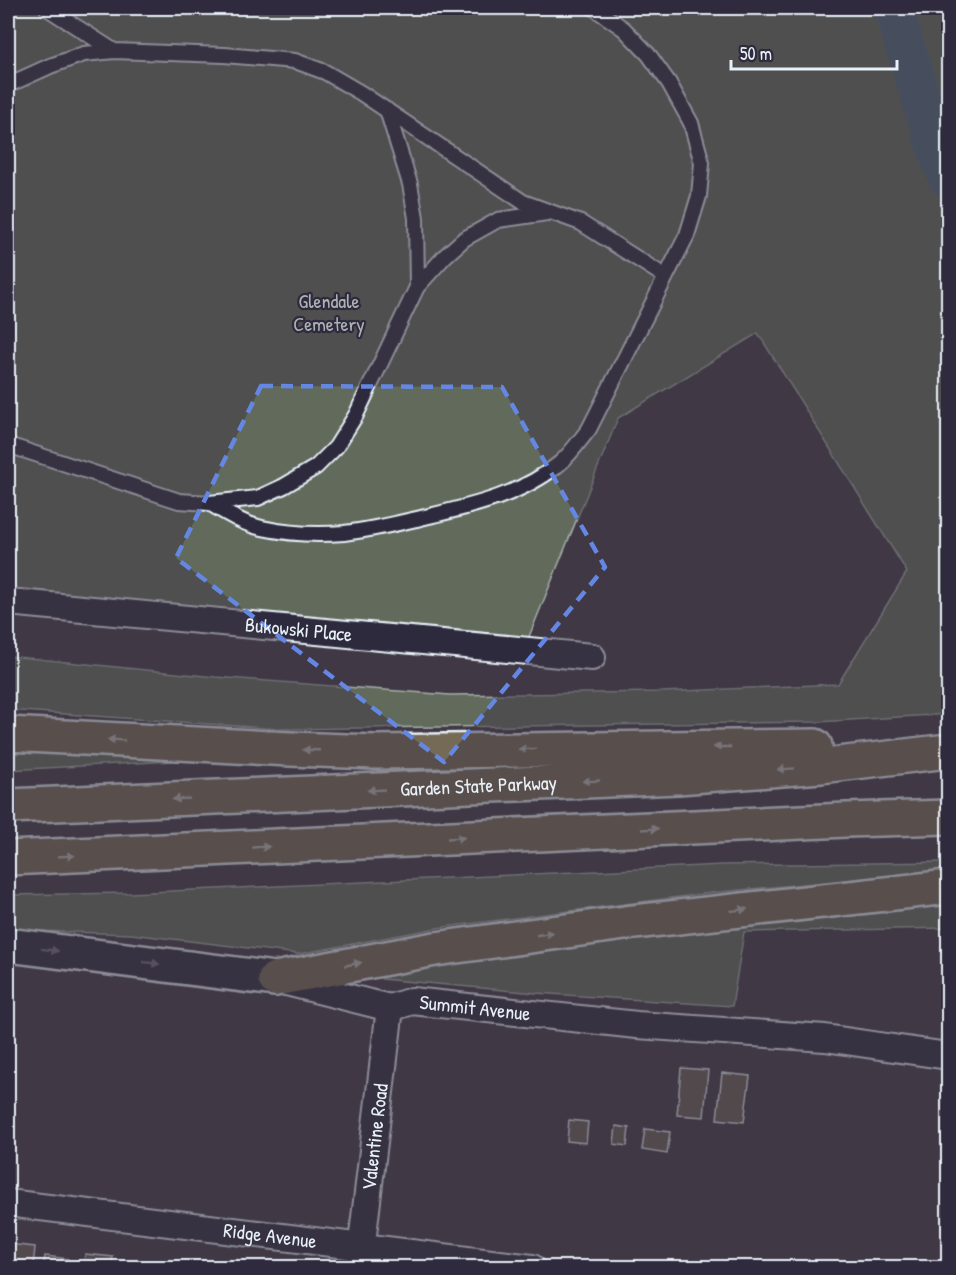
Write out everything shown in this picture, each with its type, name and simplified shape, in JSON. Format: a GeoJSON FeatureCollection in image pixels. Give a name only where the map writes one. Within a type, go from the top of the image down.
{"type":"FeatureCollection","features":[{"type":"Feature","properties":{"kind":"highway"},"geometry":{"type":"LineString","coordinates":[[8,734],[375,752],[948,745]]}},
{"type":"Feature","properties":{"kind":"highway","name":"Garden State Parkway"},"geometry":{"type":"LineString","coordinates":[[8,806],[678,777],[821,766],[948,751]]}},
{"type":"Feature","properties":{"kind":"highway"},"geometry":{"type":"LineString","coordinates":[[8,858],[948,817]]}},
{"type":"Feature","properties":{"kind":"highway"},"geometry":{"type":"LineString","coordinates":[[275,980],[435,949],[603,926],[948,887]]}},
{"type":"Feature","properties":{"kind":"street","name":"Bukowski Place"},"geometry":{"type":"LineString","coordinates":[[8,602],[592,657]]}},
{"type":"Feature","properties":{"kind":"street","name":"Summit Avenue"},"geometry":{"type":"LineString","coordinates":[[8,945],[275,980],[390,1008],[412,1001],[637,1025],[825,1038],[948,1056]]}},
{"type":"Feature","properties":{"kind":"street","name":"Valentine Road"},"geometry":{"type":"LineString","coordinates":[[360,1257],[390,1008]]}},
{"type":"Feature","properties":{"kind":"street","name":"Ridge Avenue"},"geometry":{"type":"LineString","coordinates":[[8,1203],[360,1257],[532,1268]]}},
{"type":"Feature","properties":{"kind":"lane"},"geometry":{"type":"LineString","coordinates":[[47,8],[114,51]]}},
{"type":"Feature","properties":{"kind":"lane"},"geometry":{"type":"LineString","coordinates":[[209,503],[232,517],[261,528],[297,533],[344,533],[393,525],[475,505],[515,490],[560,463],[589,429],[687,235],[699,196],[702,163],[691,123],[669,83],[649,55],[624,29],[594,8]]}},
{"type":"Feature","properties":{"kind":"lane"},"geometry":{"type":"LineString","coordinates":[[8,85],[84,54],[114,51],[295,61],[325,72],[387,110],[523,201],[581,223],[666,277]]}},
{"type":"Feature","properties":{"kind":"lane"},"geometry":{"type":"LineString","coordinates":[[387,110],[410,184],[416,218],[417,287]]}},
{"type":"Feature","properties":{"kind":"lane"},"geometry":{"type":"LineString","coordinates":[[8,445],[179,501],[209,503],[258,498],[316,467],[336,447],[356,414],[417,287],[445,256],[464,239],[498,220],[552,212]]}},
{"type":"Feature","properties":{"kind":"highlighted area"},"geometry":{"type":"Polygon","coordinates":[[[261,386],[502,387],[605,567],[444,762],[176,558],[261,386]]]}},
{"type":"Feature","properties":{"kind":"green space","name":"Glendale Cemetery"},"geometry":{"type":"Polygon","coordinates":[[[8,8],[948,8],[948,714],[817,722],[281,729],[8,710],[8,656],[215,677],[450,695],[663,692],[838,684],[907,572],[758,333],[618,418],[528,639],[8,589],[8,8]]]}},
{"type":"Feature","properties":{"kind":"green space"},"geometry":{"type":"Polygon","coordinates":[[[8,745],[210,759],[8,770],[8,745]]]}},
{"type":"Feature","properties":{"kind":"green space"},"geometry":{"type":"Polygon","coordinates":[[[948,862],[948,870],[710,893],[437,928],[299,954],[131,934],[8,930],[8,895],[130,893],[723,865],[948,862]]]}},
{"type":"Feature","properties":{"kind":"green space"},"geometry":{"type":"Polygon","coordinates":[[[948,894],[948,928],[744,932],[732,1006],[536,993],[382,979],[388,971],[948,894]]]}},
{"type":"Feature","properties":{"kind":"building"},"geometry":{"type":"Polygon","coordinates":[[[681,1068],[708,1070],[704,1117],[677,1115],[681,1068]]]}},
{"type":"Feature","properties":{"kind":"building"},"geometry":{"type":"Polygon","coordinates":[[[722,1073],[750,1076],[744,1122],[717,1119],[722,1073]]]}},
{"type":"Feature","properties":{"kind":"building"},"geometry":{"type":"Polygon","coordinates":[[[569,1120],[588,1122],[586,1143],[567,1141],[569,1120]]]}},
{"type":"Feature","properties":{"kind":"building"},"geometry":{"type":"Polygon","coordinates":[[[616,1126],[629,1128],[627,1146],[614,1144],[616,1126]]]}},
{"type":"Feature","properties":{"kind":"building"},"geometry":{"type":"Polygon","coordinates":[[[645,1129],[670,1132],[667,1154],[642,1150],[645,1129]]]}},
{"type":"Feature","properties":{"kind":"building"},"geometry":{"type":"Polygon","coordinates":[[[8,1244],[35,1247],[33,1268],[8,1268],[8,1244]]]}},
{"type":"Feature","properties":{"kind":"building"},"geometry":{"type":"Polygon","coordinates":[[[85,1254],[113,1257],[111,1268],[83,1268],[85,1254]]]}},
{"type":"Feature","properties":{"kind":"building"},"geometry":{"type":"Polygon","coordinates":[[[45,1256],[68,1259],[67,1268],[43,1268],[45,1256]]]}},
{"type":"Feature","properties":{"kind":"waterway"},"geometry":{"type":"LineString","coordinates":[[893,8],[948,178]]}}]}
